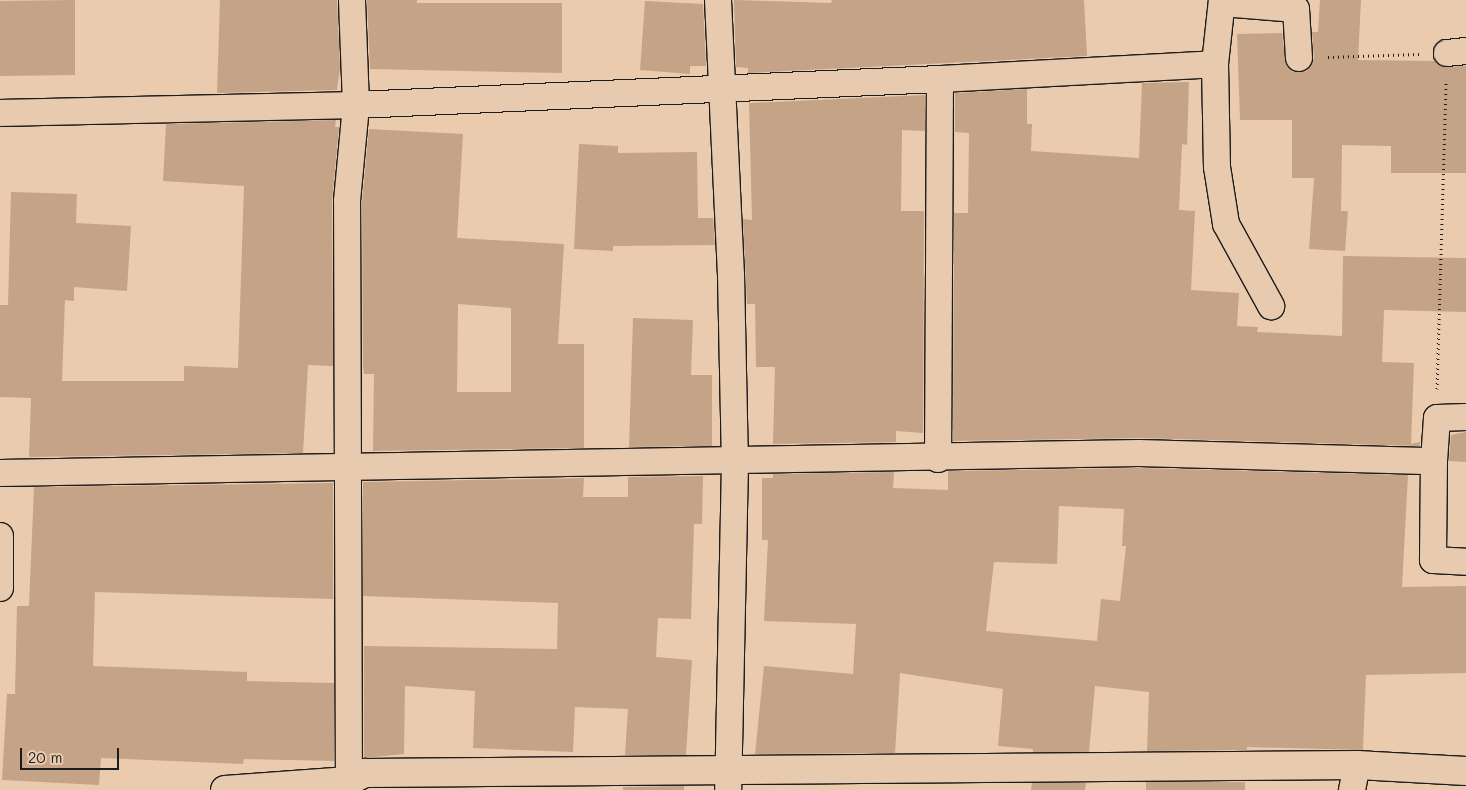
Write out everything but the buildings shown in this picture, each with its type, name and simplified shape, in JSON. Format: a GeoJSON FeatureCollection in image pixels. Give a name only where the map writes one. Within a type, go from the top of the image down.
{"type":"FeatureCollection","features":[{"type":"Feature","properties":{"kind":"main road"},"geometry":{"type":"LineString","coordinates":[[225,790],[349,786],[365,773],[729,781],[1355,778],[1466,771]]}},
{"type":"Feature","properties":{"kind":"street"},"geometry":{"type":"LineString","coordinates":[[349,786],[348,201],[356,105],[352,0]]}},
{"type":"Feature","properties":{"kind":"street"},"geometry":{"type":"LineString","coordinates":[[718,0],[735,463],[729,781]]}},
{"type":"Feature","properties":{"kind":"street"},"geometry":{"type":"LineString","coordinates":[[1271,306],[1226,224],[1217,167],[1215,64],[1222,2],[1296,9],[1299,58]]}},
{"type":"Feature","properties":{"kind":"street"},"geometry":{"type":"LineString","coordinates":[[0,113],[356,105],[940,79],[1215,64]]}},
{"type":"Feature","properties":{"kind":"street"},"geometry":{"type":"LineString","coordinates":[[938,459],[940,79]]}},
{"type":"Feature","properties":{"kind":"street"},"geometry":{"type":"LineString","coordinates":[[1466,417],[1437,418],[1434,461],[1433,560],[1466,562]]}},
{"type":"Feature","properties":{"kind":"street"},"geometry":{"type":"LineString","coordinates":[[0,473],[735,463],[1139,453],[1434,461]]}},
{"type":"Feature","properties":{"kind":"street"},"geometry":{"type":"LineString","coordinates":[[0,536],[0,588]]}},
{"type":"Feature","properties":{"kind":"path"},"geometry":{"type":"LineString","coordinates":[[1299,58],[1457,52],[1437,418]]}}]}
